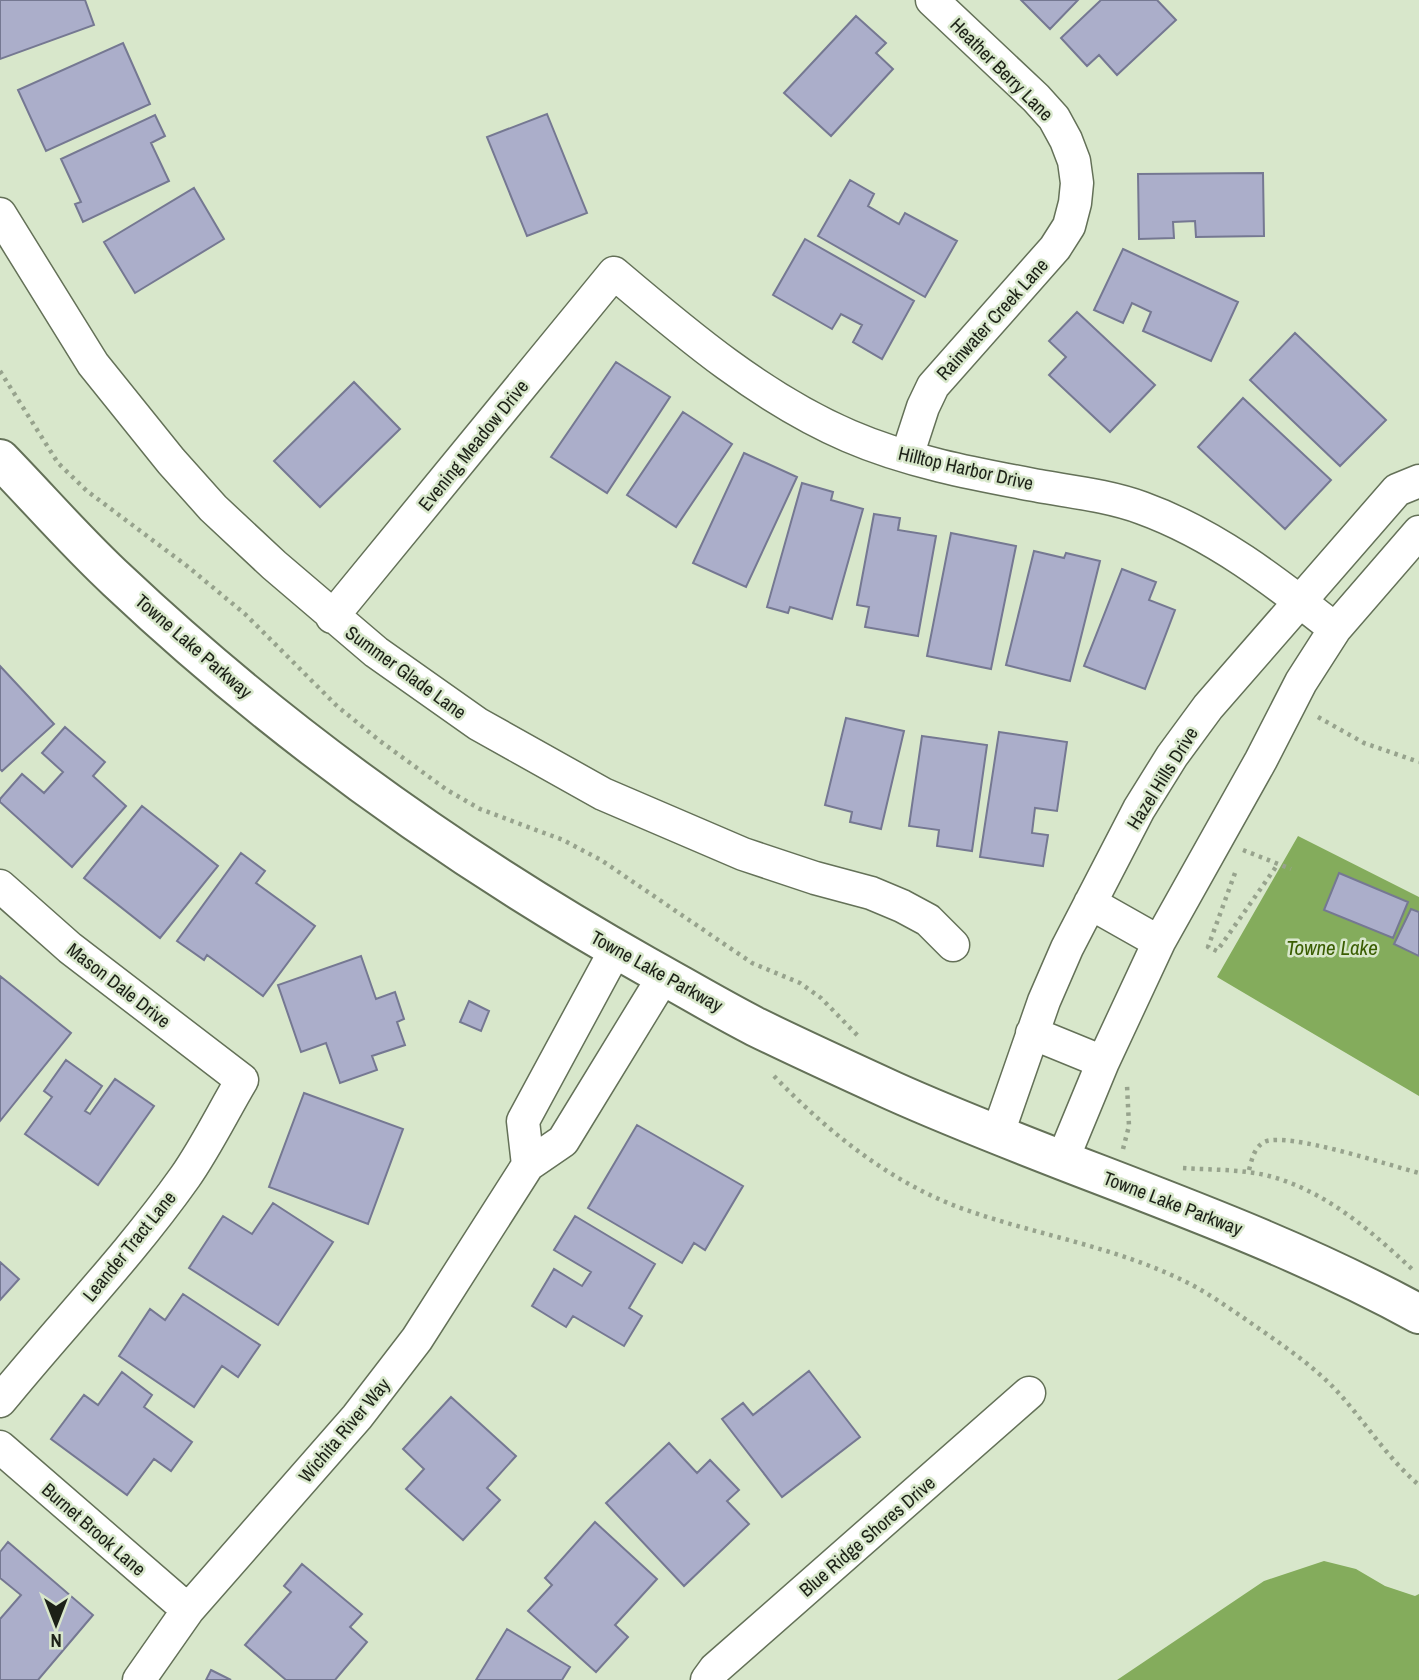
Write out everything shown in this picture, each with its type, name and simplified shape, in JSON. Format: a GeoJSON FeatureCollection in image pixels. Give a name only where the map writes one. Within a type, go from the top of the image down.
{"type":"FeatureCollection","features":[{"type":"Feature","properties":{"kind":"street","name":"Heather Berry Lane"},"geometry":{"type":"LineString","coordinates":[[932,0],[1054,118],[1074,161],[1077,183]]}},
{"type":"Feature","properties":{"kind":"street","name":"Rainwater Creek Lane"},"geometry":{"type":"LineString","coordinates":[[907,456],[933,386],[1055,248],[1069,226],[1077,183]]}},
{"type":"Feature","properties":{"kind":"street","name":"Summer Glade Lane"},"geometry":{"type":"LineString","coordinates":[[0,214],[93,364],[156,443],[213,508],[332,617],[417,682],[478,724],[603,794],[743,854],[871,893],[902,906],[928,920],[953,945]]}},
{"type":"Feature","properties":{"kind":"street","name":"Hilltop Harbor Drive"},"geometry":{"type":"LineString","coordinates":[[614,273],[672,323],[785,403],[849,436],[907,456],[973,474],[1098,497],[1140,508],[1222,546],[1335,629]]}},
{"type":"Feature","properties":{"kind":"street","name":"Evening Meadow Drive"},"geometry":{"type":"LineString","coordinates":[[332,617],[614,273]]}},
{"type":"Feature","properties":{"kind":"street","name":"Towne Lake Parkway"},"geometry":{"type":"LineString","coordinates":[[0,459],[116,579],[229,678],[330,760],[445,842],[549,910],[755,1026],[997,1136],[1068,1147],[1330,1268],[1419,1314]]}},
{"type":"Feature","properties":{"kind":"street","name":"Hazel Hills Drive"},"geometry":{"type":"LineString","coordinates":[[997,1136],[1053,978],[1139,809],[1171,756],[1208,707],[1397,490],[1419,481]]}},
{"type":"Feature","properties":{"kind":"street"},"geometry":{"type":"LineString","coordinates":[[1068,1147],[1103,1062],[1159,942],[1261,760],[1301,682],[1335,629],[1419,532]]}},
{"type":"Feature","properties":{"kind":"street","name":"Mason Dale Drive"},"geometry":{"type":"LineString","coordinates":[[0,886],[71,948],[242,1080]]}},
{"type":"Feature","properties":{"kind":"street"},"geometry":{"type":"LineString","coordinates":[[1090,903],[1159,942]]}},
{"type":"Feature","properties":{"kind":"street"},"geometry":{"type":"LineString","coordinates":[[528,1165],[523,1121],[617,949]]}},
{"type":"Feature","properties":{"kind":"street","name":"Wichita River Way"},"geometry":{"type":"LineString","coordinates":[[139,1680],[188,1610],[365,1407],[417,1339],[528,1165],[563,1141],[664,976]]}},
{"type":"Feature","properties":{"kind":"street"},"geometry":{"type":"LineString","coordinates":[[1032,1033],[1103,1062]]}},
{"type":"Feature","properties":{"kind":"street","name":"Leander Tract Lane"},"geometry":{"type":"LineString","coordinates":[[0,1401],[50,1339],[128,1251],[186,1176],[242,1080]]}},
{"type":"Feature","properties":{"kind":"street","name":"Blue Ridge Shores Drive"},"geometry":{"type":"LineString","coordinates":[[707,1680],[715,1669],[1028,1393]]}},
{"type":"Feature","properties":{"kind":"street","name":"Burnet Brook Lane"},"geometry":{"type":"LineString","coordinates":[[0,1447],[188,1610]]}},
{"type":"Feature","properties":{"kind":"path"},"geometry":{"type":"LineString","coordinates":[[0,371],[58,463],[87,491],[187,566],[245,614],[337,706],[380,741],[447,790],[480,809],[563,840],[601,860],[752,963],[800,983],[821,998],[864,1042]]}},
{"type":"Feature","properties":{"kind":"path"},"geometry":{"type":"LineString","coordinates":[[1301,682],[1320,694],[1311,714],[1364,743],[1419,762]]}},
{"type":"Feature","properties":{"kind":"path"},"geometry":{"type":"LineString","coordinates":[[1278,864],[1217,951],[1208,947],[1243,850],[1291,869]]}},
{"type":"Feature","properties":{"kind":"path"},"geometry":{"type":"LineString","coordinates":[[772,1074],[808,1111],[901,1179],[957,1206],[1120,1255],[1181,1279],[1221,1303],[1289,1349],[1334,1388],[1419,1485]]}},
{"type":"Feature","properties":{"kind":"path"},"geometry":{"type":"LineString","coordinates":[[1249,1170],[1254,1152],[1262,1143],[1273,1139],[1325,1148],[1419,1173]]}},
{"type":"Feature","properties":{"kind":"path"},"geometry":{"type":"LineString","coordinates":[[1068,1147],[1131,1155]]}},
{"type":"Feature","properties":{"kind":"path"},"geometry":{"type":"LineString","coordinates":[[1176,1168],[1267,1175],[1292,1183],[1326,1200],[1372,1232],[1419,1276]]}},
{"type":"Feature","properties":{"kind":"water","name":"Towne Lake"},"geometry":{"type":"Polygon","coordinates":[[[1298,836],[1419,897],[1419,1096],[1217,977],[1298,836]]]}},
{"type":"Feature","properties":{"kind":"water"},"geometry":{"type":"Polygon","coordinates":[[[1324,1561],[1356,1569],[1385,1586],[1415,1596],[1419,1594],[1419,1680],[1117,1680],[1264,1581],[1324,1561]]]}},
{"type":"Feature","properties":{"kind":"building"},"geometry":{"type":"Polygon","coordinates":[[[0,0],[85,0],[94,25],[0,59],[0,0]]]}},
{"type":"Feature","properties":{"kind":"building"},"geometry":{"type":"Polygon","coordinates":[[[1021,0],[1078,0],[1050,29],[1021,0]]]}},
{"type":"Feature","properties":{"kind":"building"},"geometry":{"type":"Polygon","coordinates":[[[1101,0],[1157,0],[1176,20],[1117,75],[1099,55],[1087,66],[1061,38],[1101,0]]]}},
{"type":"Feature","properties":{"kind":"building"},"geometry":{"type":"Polygon","coordinates":[[[856,16],[886,43],[876,53],[893,69],[831,136],[784,93],[856,16]]]}},
{"type":"Feature","properties":{"kind":"building"},"geometry":{"type":"Polygon","coordinates":[[[123,43],[150,104],[46,151],[18,90],[123,43]]]}},
{"type":"Feature","properties":{"kind":"building"},"geometry":{"type":"Polygon","coordinates":[[[547,114],[587,213],[527,236],[487,137],[547,114]]]}},
{"type":"Feature","properties":{"kind":"building"},"geometry":{"type":"Polygon","coordinates":[[[155,115],[165,136],[151,143],[169,181],[83,222],[75,204],[81,202],[61,159],[155,115]]]}},
{"type":"Feature","properties":{"kind":"building"},"geometry":{"type":"Polygon","coordinates":[[[1263,173],[1264,236],[1196,237],[1195,221],[1173,222],[1174,238],[1139,239],[1138,174],[1263,173]]]}},
{"type":"Feature","properties":{"kind":"building"},"geometry":{"type":"Polygon","coordinates":[[[850,180],[874,194],[868,206],[899,224],[905,213],[957,241],[925,297],[818,236],[850,180]]]}},
{"type":"Feature","properties":{"kind":"building"},"geometry":{"type":"Polygon","coordinates":[[[194,188],[224,239],[135,293],[104,242],[194,188]]]}},
{"type":"Feature","properties":{"kind":"building"},"geometry":{"type":"Polygon","coordinates":[[[805,239],[914,301],[882,359],[853,342],[862,325],[841,314],[832,329],[773,295],[805,239]]]}},
{"type":"Feature","properties":{"kind":"building"},"geometry":{"type":"Polygon","coordinates":[[[1123,249],[1238,302],[1211,361],[1143,331],[1151,312],[1132,303],[1123,323],[1094,310],[1123,249]]]}},
{"type":"Feature","properties":{"kind":"building"},"geometry":{"type":"Polygon","coordinates":[[[1077,312],[1155,385],[1110,432],[1049,375],[1066,357],[1049,341],[1077,312]]]}},
{"type":"Feature","properties":{"kind":"building"},"geometry":{"type":"Polygon","coordinates":[[[1295,333],[1386,420],[1340,466],[1250,380],[1295,333]]]}},
{"type":"Feature","properties":{"kind":"building"},"geometry":{"type":"Polygon","coordinates":[[[616,362],[670,397],[607,493],[551,457],[616,362]]]}},
{"type":"Feature","properties":{"kind":"building"},"geometry":{"type":"Polygon","coordinates":[[[354,382],[400,429],[320,507],[274,461],[354,382]]]}},
{"type":"Feature","properties":{"kind":"building"},"geometry":{"type":"Polygon","coordinates":[[[1243,398],[1331,480],[1285,529],[1198,447],[1243,398]]]}},
{"type":"Feature","properties":{"kind":"building"},"geometry":{"type":"Polygon","coordinates":[[[683,412],[732,444],[676,527],[627,495],[683,412]]]}},
{"type":"Feature","properties":{"kind":"building"},"geometry":{"type":"Polygon","coordinates":[[[744,453],[797,477],[746,587],[693,563],[744,453]]]}},
{"type":"Feature","properties":{"kind":"building"},"geometry":{"type":"Polygon","coordinates":[[[802,483],[833,492],[831,500],[863,509],[832,619],[790,607],[788,613],[767,607],[802,483]]]}},
{"type":"Feature","properties":{"kind":"building"},"geometry":{"type":"Polygon","coordinates":[[[874,514],[900,518],[898,530],[936,536],[918,636],[865,627],[869,607],[857,605],[874,514]]]}},
{"type":"Feature","properties":{"kind":"building"},"geometry":{"type":"Polygon","coordinates":[[[951,533],[1016,546],[991,669],[927,656],[951,533]]]}},
{"type":"Feature","properties":{"kind":"building"},"geometry":{"type":"Polygon","coordinates":[[[1034,551],[1064,558],[1066,553],[1100,561],[1070,681],[1006,665],[1034,551]]]}},
{"type":"Feature","properties":{"kind":"building"},"geometry":{"type":"Polygon","coordinates":[[[1122,569],[1156,582],[1149,600],[1175,610],[1145,689],[1084,666],[1122,569]]]}},
{"type":"Feature","properties":{"kind":"building"},"geometry":{"type":"Polygon","coordinates":[[[0,666],[54,724],[2,771],[0,769],[0,666]]]}},
{"type":"Feature","properties":{"kind":"building"},"geometry":{"type":"Polygon","coordinates":[[[846,718],[904,731],[881,829],[850,822],[852,812],[825,805],[846,718]]]}},
{"type":"Feature","properties":{"kind":"building"},"geometry":{"type":"Polygon","coordinates":[[[65,727],[105,762],[93,776],[126,806],[72,867],[0,802],[22,774],[44,793],[63,772],[42,753],[65,727]]]}},
{"type":"Feature","properties":{"kind":"building"},"geometry":{"type":"Polygon","coordinates":[[[999,732],[1067,742],[1057,811],[1035,808],[1032,833],[1048,835],[1043,866],[980,857],[999,732]]]}},
{"type":"Feature","properties":{"kind":"building"},"geometry":{"type":"Polygon","coordinates":[[[922,736],[987,745],[972,851],[937,846],[939,830],[909,826],[922,736]]]}},
{"type":"Feature","properties":{"kind":"building"},"geometry":{"type":"Polygon","coordinates":[[[142,806],[218,866],[160,938],[84,878],[142,806]]]}},
{"type":"Feature","properties":{"kind":"building"},"geometry":{"type":"Polygon","coordinates":[[[241,853],[265,871],[256,883],[315,926],[263,996],[207,955],[204,960],[177,941],[241,853]]]}},
{"type":"Feature","properties":{"kind":"building"},"geometry":{"type":"Polygon","coordinates":[[[1339,873],[1408,902],[1393,938],[1324,910],[1339,873]]]}},
{"type":"Feature","properties":{"kind":"building"},"geometry":{"type":"Polygon","coordinates":[[[1411,909],[1419,912],[1419,956],[1394,944],[1411,909]]]}},
{"type":"Feature","properties":{"kind":"building"},"geometry":{"type":"Polygon","coordinates":[[[361,956],[376,999],[395,992],[404,1019],[397,1022],[405,1045],[372,1056],[377,1070],[340,1083],[326,1043],[301,1052],[278,985],[361,956]]]}},
{"type":"Feature","properties":{"kind":"building"},"geometry":{"type":"Polygon","coordinates":[[[0,976],[71,1033],[0,1121],[0,976]]]}},
{"type":"Feature","properties":{"kind":"building"},"geometry":{"type":"Polygon","coordinates":[[[469,1001],[489,1011],[481,1031],[460,1022],[469,1001]]]}},
{"type":"Feature","properties":{"kind":"building"},"geometry":{"type":"Polygon","coordinates":[[[66,1060],[102,1086],[85,1111],[90,1114],[115,1079],[154,1106],[98,1185],[25,1134],[52,1097],[44,1091],[66,1060]]]}},
{"type":"Feature","properties":{"kind":"building"},"geometry":{"type":"Polygon","coordinates":[[[304,1093],[403,1129],[368,1224],[269,1187],[304,1093]]]}},
{"type":"Feature","properties":{"kind":"building"},"geometry":{"type":"Polygon","coordinates":[[[637,1125],[743,1186],[705,1250],[694,1243],[682,1263],[588,1208],[637,1125]]]}},
{"type":"Feature","properties":{"kind":"building"},"geometry":{"type":"Polygon","coordinates":[[[273,1203],[333,1242],[278,1325],[189,1268],[223,1216],[252,1234],[273,1203]]]}},
{"type":"Feature","properties":{"kind":"building"},"geometry":{"type":"Polygon","coordinates":[[[575,1216],[655,1264],[629,1308],[642,1316],[624,1346],[573,1316],[566,1327],[532,1306],[554,1269],[582,1286],[591,1272],[554,1250],[575,1216]]]}},
{"type":"Feature","properties":{"kind":"building"},"geometry":{"type":"Polygon","coordinates":[[[0,1262],[19,1279],[0,1300],[0,1262]]]}},
{"type":"Feature","properties":{"kind":"building"},"geometry":{"type":"Polygon","coordinates":[[[183,1294],[260,1345],[238,1377],[222,1366],[194,1407],[119,1356],[150,1309],[165,1320],[183,1294]]]}},
{"type":"Feature","properties":{"kind":"building"},"geometry":{"type":"Polygon","coordinates":[[[809,1371],[860,1437],[782,1497],[722,1419],[743,1403],[753,1415],[809,1371]]]}},
{"type":"Feature","properties":{"kind":"building"},"geometry":{"type":"Polygon","coordinates":[[[122,1372],[152,1395],[144,1407],[192,1442],[171,1471],[154,1459],[127,1495],[51,1439],[84,1395],[98,1405],[122,1372]]]}},
{"type":"Feature","properties":{"kind":"building"},"geometry":{"type":"Polygon","coordinates":[[[451,1397],[516,1456],[487,1488],[500,1500],[463,1540],[406,1489],[424,1469],[403,1449],[451,1397]]]}},
{"type":"Feature","properties":{"kind":"building"},"geometry":{"type":"Polygon","coordinates":[[[669,1443],[697,1473],[710,1460],[739,1490],[727,1501],[749,1524],[684,1586],[606,1503],[669,1443]]]}},
{"type":"Feature","properties":{"kind":"building"},"geometry":{"type":"Polygon","coordinates":[[[595,1522],[657,1579],[615,1625],[628,1637],[596,1672],[528,1611],[552,1585],[545,1578],[595,1522]]]}},
{"type":"Feature","properties":{"kind":"building"},"geometry":{"type":"Polygon","coordinates":[[[8,1542],[93,1615],[38,1680],[0,1680],[0,1619],[21,1595],[0,1578],[0,1552],[8,1542]]]}},
{"type":"Feature","properties":{"kind":"building"},"geometry":{"type":"Polygon","coordinates":[[[302,1564],[362,1614],[350,1627],[367,1642],[335,1680],[286,1680],[245,1645],[291,1592],[284,1586],[302,1564]]]}},
{"type":"Feature","properties":{"kind":"building"},"geometry":{"type":"Polygon","coordinates":[[[507,1629],[570,1667],[562,1680],[476,1680],[507,1629]]]}},
{"type":"Feature","properties":{"kind":"building"},"geometry":{"type":"Polygon","coordinates":[[[211,1670],[231,1680],[206,1680],[211,1670]]]}}]}
